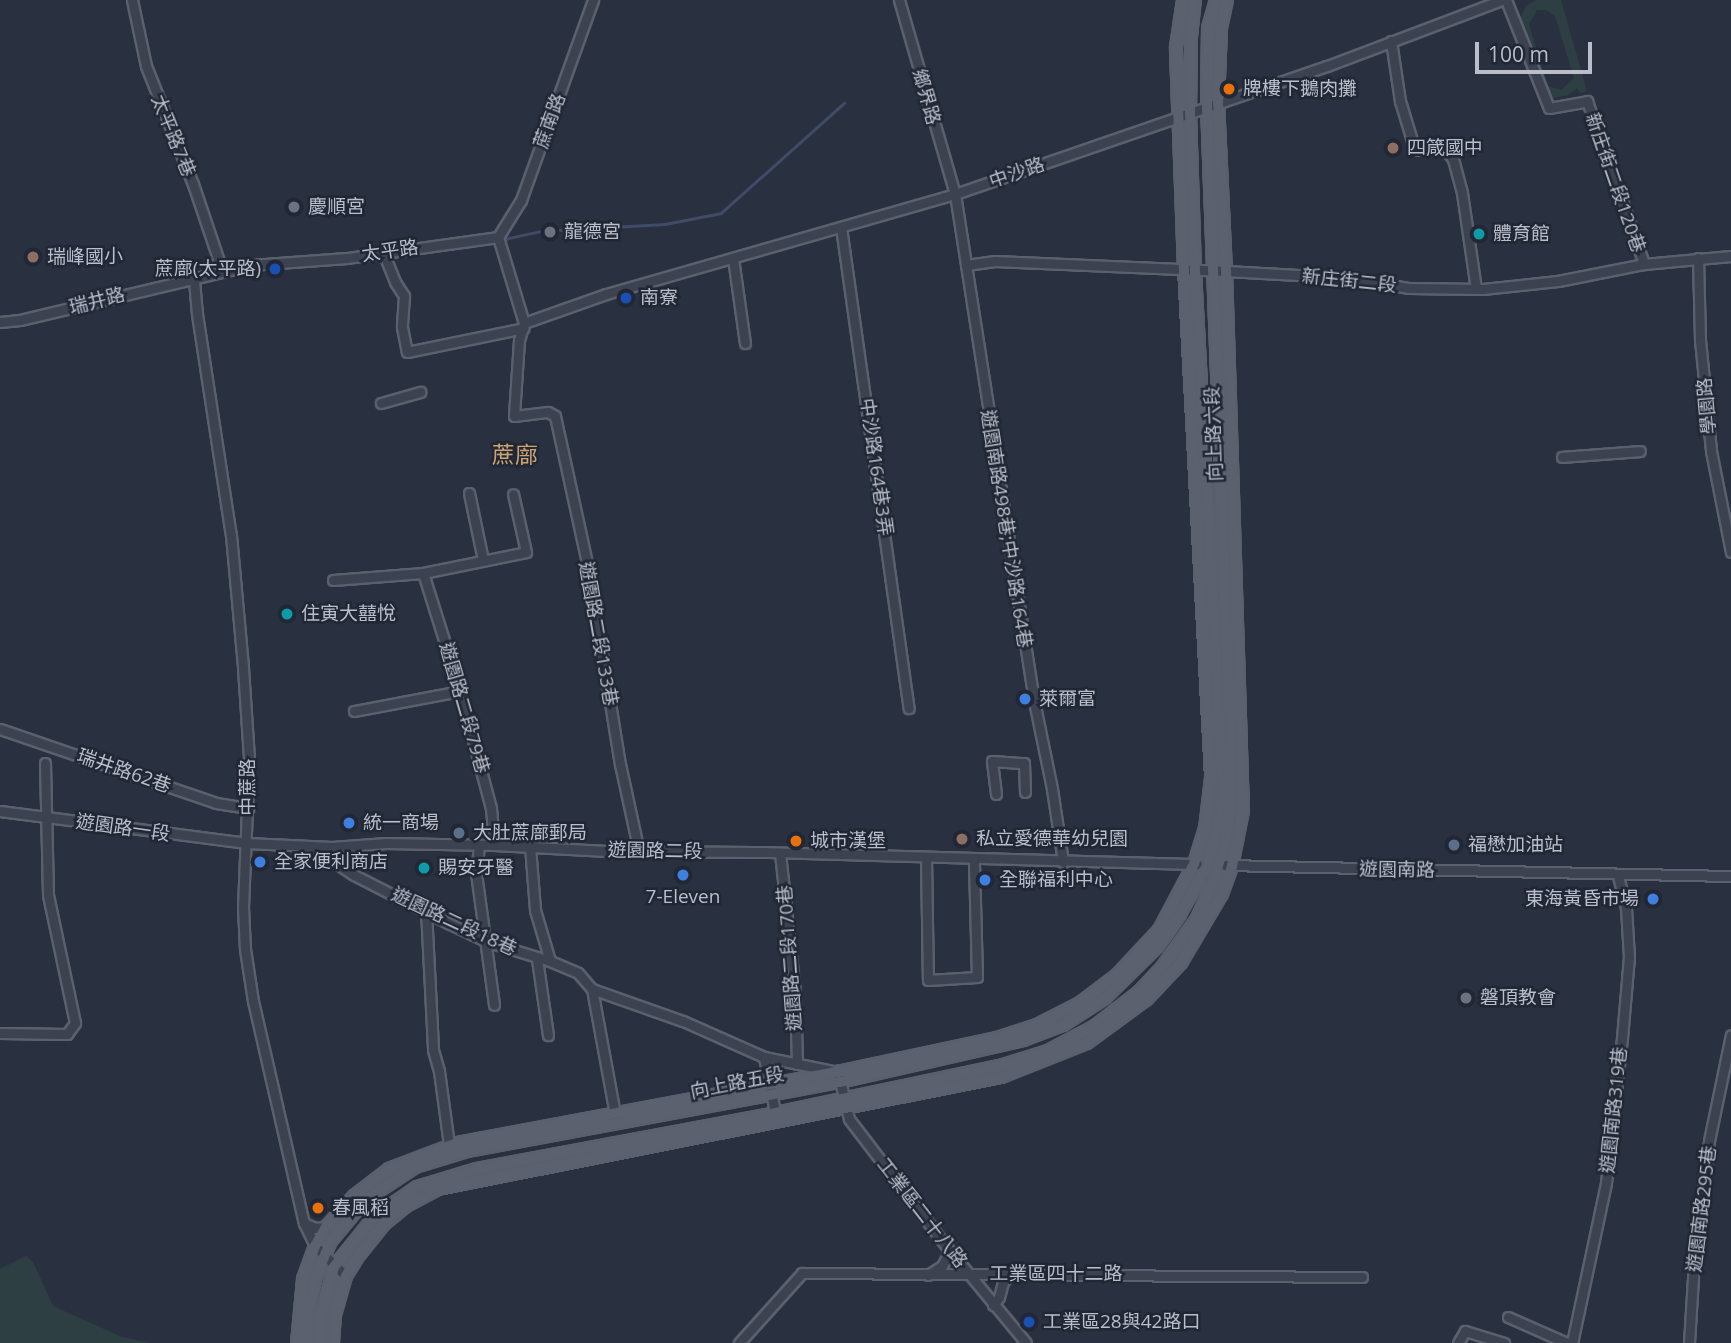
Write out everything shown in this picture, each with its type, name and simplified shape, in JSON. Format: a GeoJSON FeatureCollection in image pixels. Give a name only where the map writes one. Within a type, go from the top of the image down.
{"type":"FeatureCollection","features":[{"type":"Feature","properties":{"kind":"main road","name":"向上路六段"},"geometry":{"type":"LineString","coordinates":[[1183,0],[1176,47],[1185,113]]}},
{"type":"Feature","properties":{"kind":"main road","name":"向上路六段"},"geometry":{"type":"LineString","coordinates":[[1195,0],[1185,113],[1189,270],[1211,778],[1205,829],[1195,864]]}},
{"type":"Feature","properties":{"kind":"main road","name":"向上路六段"},"geometry":{"type":"LineString","coordinates":[[1216,0],[1207,38],[1226,271],[1244,778],[1243,811],[1232,866]]}},
{"type":"Feature","properties":{"kind":"main road","name":"向上路六段"},"geometry":{"type":"LineString","coordinates":[[1213,864],[1226,840],[1232,779],[1213,271],[1212,106],[1227,0]]}},
{"type":"Feature","properties":{"kind":"main road","name":"向上路六段"},"geometry":{"type":"LineString","coordinates":[[1189,270],[1222,779],[1221,812],[1213,864]]}},
{"type":"Feature","properties":{"kind":"main road","name":"向上路五段"},"geometry":{"type":"LineString","coordinates":[[839,1077],[997,1038],[1037,1025],[1080,1003],[1117,975],[1149,944],[1195,864]]}},
{"type":"Feature","properties":{"kind":"main road","name":"向上路五段"},"geometry":{"type":"LineString","coordinates":[[297,1343],[303,1279],[319,1251],[365,1200],[394,1178],[431,1161],[467,1151],[996,1048],[1063,1025],[1089,1010],[1124,982],[1158,946],[1213,864]]}},
{"type":"Feature","properties":{"kind":"main road","name":"向上路五段"},"geometry":{"type":"LineString","coordinates":[[844,1104],[1003,1065],[1048,1051],[1095,1026],[1139,992],[1163,966],[1195,920],[1213,864]]}},
{"type":"Feature","properties":{"kind":"main road","name":"向上路五段"},"geometry":{"type":"LineString","coordinates":[[321,1343],[322,1314],[334,1267],[375,1216],[398,1198],[437,1180],[477,1169],[1002,1077],[1087,1043],[1146,999],[1181,963],[1205,926],[1232,866]]}},
{"type":"Feature","properties":{"kind":"main road","name":"向上路五段"},"geometry":{"type":"LineString","coordinates":[[307,1343],[308,1311],[326,1227],[373,1179],[410,1159],[449,1145],[615,1114],[771,1090]]}},
{"type":"Feature","properties":{"kind":"main road","name":"向上路五段"},"geometry":{"type":"LineString","coordinates":[[333,1343],[335,1315],[346,1276],[384,1224],[406,1206],[438,1189],[776,1117]]}},
{"type":"Feature","properties":{"kind":"street","name":"太平路7巷"},"geometry":{"type":"LineString","coordinates":[[132,0],[146,66],[193,184],[222,270]]}},
{"type":"Feature","properties":{"kind":"street","name":"蔗南路"},"geometry":{"type":"LineString","coordinates":[[498,237],[521,200],[593,0]]}},
{"type":"Feature","properties":{"kind":"street","name":"鄉界路"},"geometry":{"type":"LineString","coordinates":[[899,0],[955,194]]}},
{"type":"Feature","properties":{"kind":"street","name":"中沙路"},"geometry":{"type":"LineString","coordinates":[[383,252],[404,296],[402,327],[407,352],[524,326],[606,294],[955,194],[1185,113],[1212,106],[1504,0]]}},
{"type":"Feature","properties":{"kind":"street","name":"新庄街二段120巷"},"geometry":{"type":"LineString","coordinates":[[1504,0],[1549,108],[1587,101],[1643,264]]}},
{"type":"Feature","properties":{"kind":"street"},"geometry":{"type":"LineString","coordinates":[[1391,41],[1400,101],[1414,147],[1419,150],[1442,144],[1453,159],[1462,192],[1476,289]]}},
{"type":"Feature","properties":{"kind":"street","name":"遊園南路498巷;中沙路164巷"},"geometry":{"type":"LineString","coordinates":[[955,194],[1034,701],[1052,789],[1063,862]]}},
{"type":"Feature","properties":{"kind":"street","name":"中沙路164巷3弄"},"geometry":{"type":"LineString","coordinates":[[841,227],[909,708]]}},
{"type":"Feature","properties":{"kind":"street","name":"太平路"},"geometry":{"type":"LineString","coordinates":[[194,280],[222,270],[498,237]]}},
{"type":"Feature","properties":{"kind":"street"},"geometry":{"type":"LineString","coordinates":[[498,237],[524,326]]}},
{"type":"Feature","properties":{"kind":"street","name":"新庄街二段"},"geometry":{"type":"LineString","coordinates":[[966,265],[995,261],[1226,271],[1352,278],[1409,288],[1476,289],[1558,281],[1643,264],[1731,256]]}},
{"type":"Feature","properties":{"kind":"street"},"geometry":{"type":"LineString","coordinates":[[733,258],[745,344]]}},
{"type":"Feature","properties":{"kind":"street","name":"學園路"},"geometry":{"type":"LineString","coordinates":[[1698,258],[1700,340],[1711,451],[1731,552]]}},
{"type":"Feature","properties":{"kind":"street","name":"瑞井路"},"geometry":{"type":"LineString","coordinates":[[0,322],[194,280]]}},
{"type":"Feature","properties":{"kind":"street","name":"中蔗路"},"geometry":{"type":"LineString","coordinates":[[194,280],[231,535],[249,758],[244,949],[253,1001],[304,1223],[319,1251],[346,1276]]}},
{"type":"Feature","properties":{"kind":"street","name":"遊園路二段133巷"},"geometry":{"type":"LineString","coordinates":[[524,326],[519,340],[514,416],[548,412],[555,416],[588,567],[620,764],[639,852]]}},
{"type":"Feature","properties":{"kind":"street"},"geometry":{"type":"LineString","coordinates":[[382,403],[419,392]]}},
{"type":"Feature","properties":{"kind":"street"},"geometry":{"type":"LineString","coordinates":[[1562,457],[1640,451]]}},
{"type":"Feature","properties":{"kind":"street"},"geometry":{"type":"LineString","coordinates":[[469,493],[483,560]]}},
{"type":"Feature","properties":{"kind":"street"},"geometry":{"type":"LineString","coordinates":[[333,580],[424,573],[526,552],[513,494]]}},
{"type":"Feature","properties":{"kind":"street","name":"遊園路二段79巷"},"geometry":{"type":"LineString","coordinates":[[424,573],[460,691],[491,808],[494,845]]}},
{"type":"Feature","properties":{"kind":"street"},"geometry":{"type":"LineString","coordinates":[[354,711],[460,691]]}},
{"type":"Feature","properties":{"kind":"street","name":"瑞井路62巷"},"geometry":{"type":"LineString","coordinates":[[0,729],[216,803],[249,807]]}},
{"type":"Feature","properties":{"kind":"street"},"geometry":{"type":"LineString","coordinates":[[996,794],[992,761],[1024,763],[1025,792]]}},
{"type":"Feature","properties":{"kind":"street"},"geometry":{"type":"LineString","coordinates":[[0,1033],[67,1034],[75,1023],[48,895],[45,763]]}},
{"type":"Feature","properties":{"kind":"street","name":"遊園路一段"},"geometry":{"type":"LineString","coordinates":[[0,811],[247,843]]}},
{"type":"Feature","properties":{"kind":"street","name":"遊園路二段"},"geometry":{"type":"LineString","coordinates":[[247,843],[311,846],[386,843],[494,845],[639,852],[780,853],[1063,862]]}},
{"type":"Feature","properties":{"kind":"street"},"geometry":{"type":"LineString","coordinates":[[479,845],[477,873],[494,1005]]}},
{"type":"Feature","properties":{"kind":"street","name":"遊園路二段18巷"},"geometry":{"type":"LineString","coordinates":[[311,846],[354,875],[488,942],[550,961],[578,973],[592,989],[640,1005],[764,1057],[839,1077]]}},
{"type":"Feature","properties":{"kind":"street"},"geometry":{"type":"LineString","coordinates":[[530,846],[535,910],[550,961]]}},
{"type":"Feature","properties":{"kind":"street","name":"遊園路二段170巷"},"geometry":{"type":"LineString","coordinates":[[780,853],[795,991],[797,1064]]}},
{"type":"Feature","properties":{"kind":"street"},"geometry":{"type":"LineString","coordinates":[[926,858],[928,980],[977,977],[974,859]]}},
{"type":"Feature","properties":{"kind":"street","name":"遊園南路"},"geometry":{"type":"LineString","coordinates":[[1063,862],[1731,876]]}},
{"type":"Feature","properties":{"kind":"street","name":"遊園南路319巷"},"geometry":{"type":"LineString","coordinates":[[1569,1343],[1605,1183],[1622,1038],[1629,957],[1626,908],[1618,874]]}},
{"type":"Feature","properties":{"kind":"street"},"geometry":{"type":"LineString","coordinates":[[426,910],[433,1051],[439,1071],[449,1145]]}},
{"type":"Feature","properties":{"kind":"street"},"geometry":{"type":"LineString","coordinates":[[537,959],[548,1035]]}},
{"type":"Feature","properties":{"kind":"street"},"geometry":{"type":"LineString","coordinates":[[592,989],[615,1114]]}},
{"type":"Feature","properties":{"kind":"street","name":"遊園南路295巷"},"geometry":{"type":"LineString","coordinates":[[1689,1343],[1694,1262],[1709,1141],[1731,1035]]}},
{"type":"Feature","properties":{"kind":"street"},"geometry":{"type":"LineString","coordinates":[[764,1057],[776,1117]]}},
{"type":"Feature","properties":{"kind":"street","name":"工業區二十八路"},"geometry":{"type":"LineString","coordinates":[[839,1077],[849,1119],[950,1251],[1026,1343]]}},
{"type":"Feature","properties":{"kind":"street"},"geometry":{"type":"LineString","coordinates":[[304,1223],[315,1228],[326,1227]]}},
{"type":"Feature","properties":{"kind":"street"},"geometry":{"type":"LineString","coordinates":[[928,1275],[942,1266],[950,1251]]}},
{"type":"Feature","properties":{"kind":"street"},"geometry":{"type":"LineString","coordinates":[[993,1305],[999,1297],[1003,1282],[1011,1272]]}},
{"type":"Feature","properties":{"kind":"street","name":"工業區四十二路"},"geometry":{"type":"LineString","coordinates":[[739,1343],[802,1273],[928,1275],[1011,1272],[1362,1276]]}},
{"type":"Feature","properties":{"kind":"street"},"geometry":{"type":"LineString","coordinates":[[1508,1317],[1569,1343]]}},
{"type":"Feature","properties":{"kind":"street"},"geometry":{"type":"LineString","coordinates":[[1458,1343],[1465,1331],[1504,1343]]}},
{"type":"Feature","properties":{"kind":"shaded area"},"geometry":{"type":"Polygon","coordinates":[[[1536,0],[1561,0],[1587,91],[1580,93],[1577,88],[1568,95],[1554,98],[1543,92],[1520,19],[1526,6],[1536,0]],[[1537,10],[1529,24],[1548,86],[1561,90],[1574,78],[1555,16],[1546,10],[1537,10]]]}},
{"type":"Feature","properties":{"kind":"shaded area"},"geometry":{"type":"Polygon","coordinates":[[[26,1256],[33,1262],[53,1306],[122,1337],[151,1343],[0,1343],[0,1269],[26,1256]]]}},
{"type":"Feature","properties":{"kind":"waterway"},"geometry":{"type":"LineString","coordinates":[[500,240],[541,231],[665,224],[721,213],[844,103]]}},
{"type":"Feature","properties":{"kind":"waterway"},"geometry":{"type":"LineString","coordinates":[[174,149],[197,209]]}},
{"type":"Feature","properties":{"kind":"waterway"},"geometry":{"type":"LineString","coordinates":[[389,258],[466,246]]}},
{"type":"Feature","properties":{"kind":"waterway"},"geometry":{"type":"LineString","coordinates":[[247,270],[383,259]]}},
{"type":"Feature","properties":{"kind":"place","name":"牌樓下鵝肉攤"},"geometry":{"type":"Point","coordinates":[1229,89]}},
{"type":"Feature","properties":{"kind":"place","name":"四箴國中"},"geometry":{"type":"Point","coordinates":[1393,148]}},
{"type":"Feature","properties":{"kind":"place","name":"慶順宮"},"geometry":{"type":"Point","coordinates":[294,207]}},
{"type":"Feature","properties":{"kind":"place","name":"龍德宮"},"geometry":{"type":"Point","coordinates":[550,232]}},
{"type":"Feature","properties":{"kind":"place","name":"體育館"},"geometry":{"type":"Point","coordinates":[1479,234]}},
{"type":"Feature","properties":{"kind":"place","name":"瑞峰國小"},"geometry":{"type":"Point","coordinates":[33,257]}},
{"type":"Feature","properties":{"kind":"place","name":"蔗廍(太平路)"},"geometry":{"type":"Point","coordinates":[275,269]}},
{"type":"Feature","properties":{"kind":"place","name":"南寮"},"geometry":{"type":"Point","coordinates":[626,298]}},
{"type":"Feature","properties":{"kind":"place","name":"住寅大囍悅"},"geometry":{"type":"Point","coordinates":[287,614]}},
{"type":"Feature","properties":{"kind":"place","name":"萊爾富"},"geometry":{"type":"Point","coordinates":[1025,699]}},
{"type":"Feature","properties":{"kind":"place","name":"統一商場"},"geometry":{"type":"Point","coordinates":[349,823]}},
{"type":"Feature","properties":{"kind":"place","name":"大肚蔗廍郵局"},"geometry":{"type":"Point","coordinates":[459,833]}},
{"type":"Feature","properties":{"kind":"place","name":"私立愛德華幼兒園"},"geometry":{"type":"Point","coordinates":[962,839]}},
{"type":"Feature","properties":{"kind":"place","name":"城市漢堡"},"geometry":{"type":"Point","coordinates":[796,841]}},
{"type":"Feature","properties":{"kind":"place","name":"福懋加油站"},"geometry":{"type":"Point","coordinates":[1454,845]}},
{"type":"Feature","properties":{"kind":"place","name":"全家便利商店"},"geometry":{"type":"Point","coordinates":[260,862]}},
{"type":"Feature","properties":{"kind":"place","name":"賜安牙醫"},"geometry":{"type":"Point","coordinates":[424,868]}},
{"type":"Feature","properties":{"kind":"place","name":"7-Eleven"},"geometry":{"type":"Point","coordinates":[683,875]}},
{"type":"Feature","properties":{"kind":"place","name":"全聯福利中心"},"geometry":{"type":"Point","coordinates":[985,880]}},
{"type":"Feature","properties":{"kind":"place","name":"東海黃昏市場"},"geometry":{"type":"Point","coordinates":[1653,899]}},
{"type":"Feature","properties":{"kind":"place","name":"磐頂教會"},"geometry":{"type":"Point","coordinates":[1466,998]}},
{"type":"Feature","properties":{"kind":"place","name":"春風稻"},"geometry":{"type":"Point","coordinates":[318,1208]}},
{"type":"Feature","properties":{"kind":"place","name":"工業區28與42路口"},"geometry":{"type":"Point","coordinates":[1029,1322]}},
{"type":"Feature","properties":{"kind":"district","name":"蔗廍"},"geometry":{"type":"Point","coordinates":[515,454]}}]}
